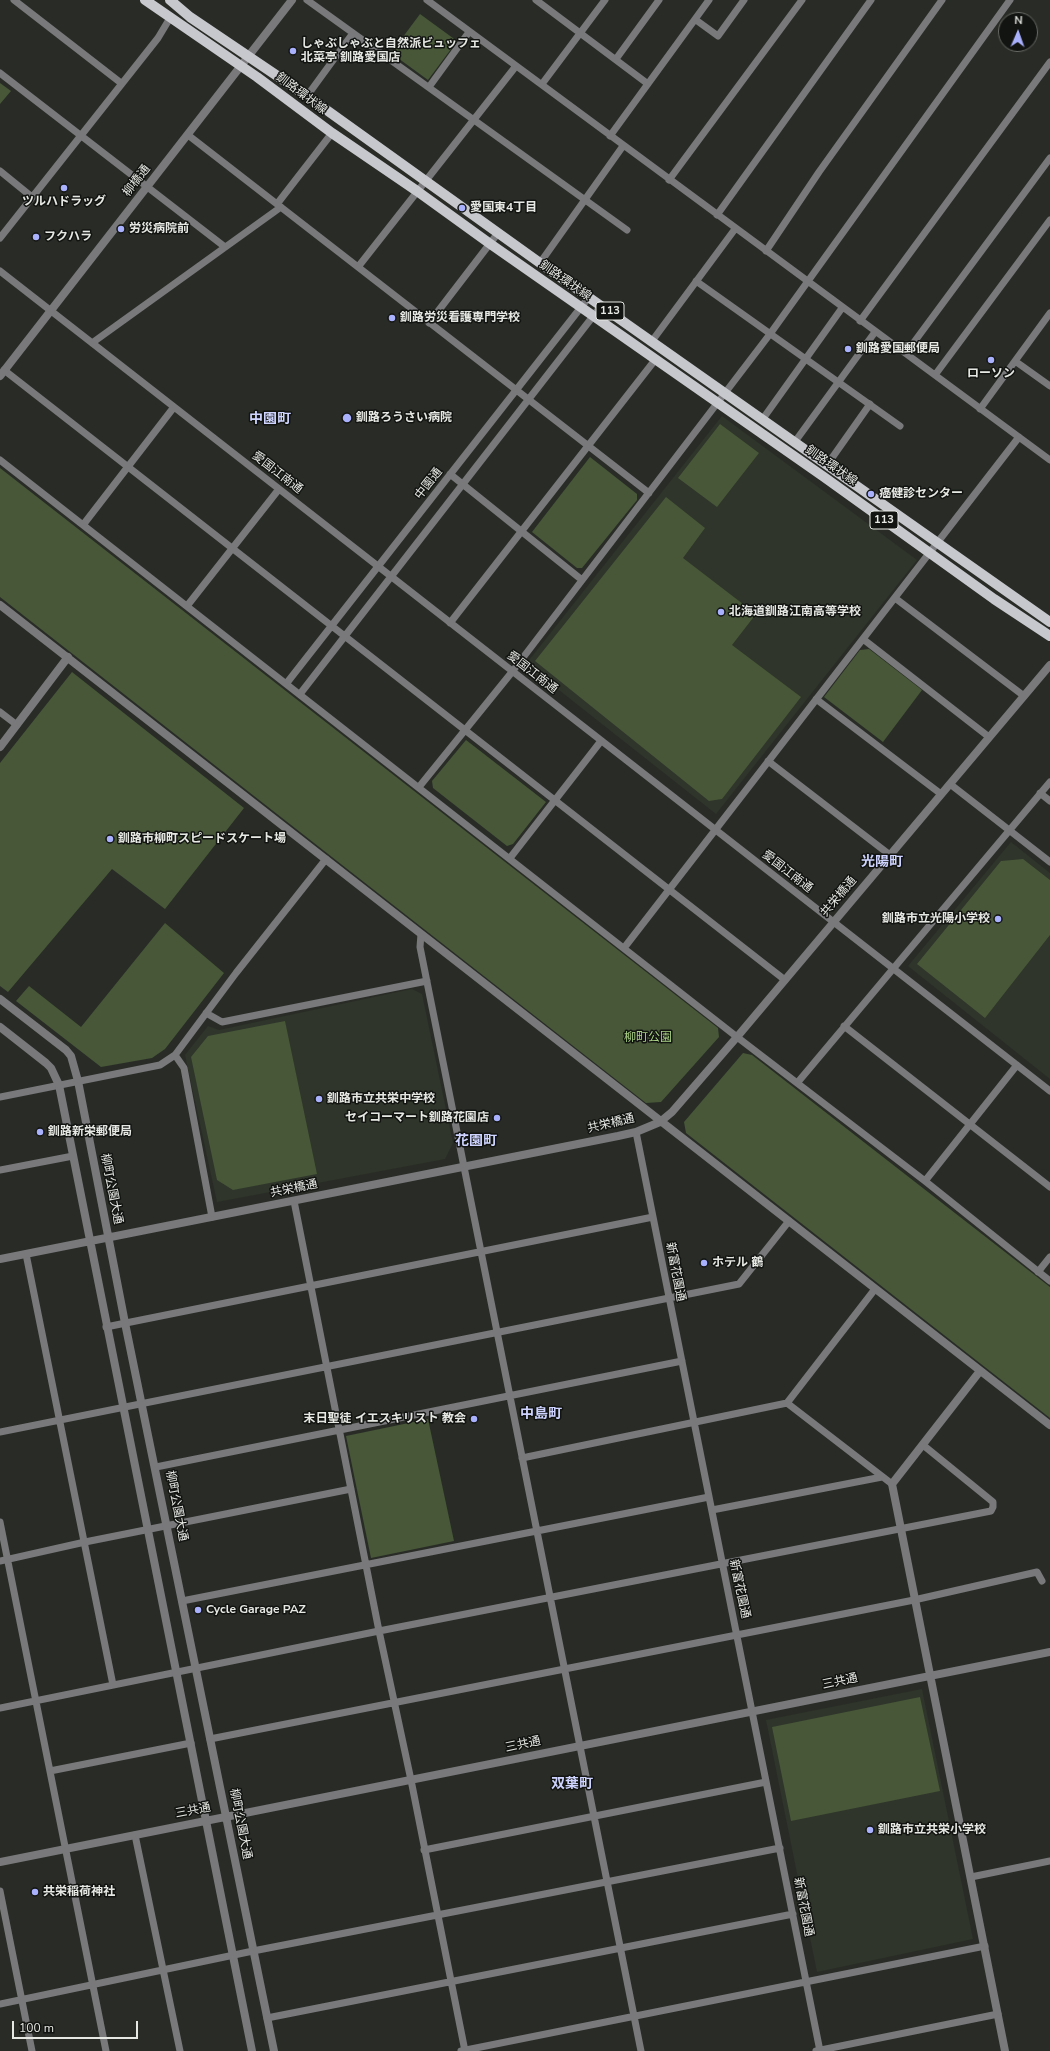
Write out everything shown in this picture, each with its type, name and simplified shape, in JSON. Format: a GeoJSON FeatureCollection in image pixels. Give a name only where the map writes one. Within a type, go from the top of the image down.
{"type":"FeatureCollection","features":[{"type":"Feature","properties":{"kind":"main road","name":"釧路環状線"},"geometry":{"type":"LineString","coordinates":[[145,0],[717,404],[1050,636]]}},
{"type":"Feature","properties":{"kind":"main road","name":"釧路環状線"},"geometry":{"type":"LineString","coordinates":[[174,1],[190,17],[307,96],[794,443],[1050,622]]}},
{"type":"Feature","properties":{"kind":"street"},"geometry":{"type":"LineString","coordinates":[[14,0],[120,83]]}},
{"type":"Feature","properties":{"kind":"street","name":"柳橋通"},"geometry":{"type":"LineString","coordinates":[[2,373],[51,312],[292,0]]}},
{"type":"Feature","properties":{"kind":"street"},"geometry":{"type":"LineString","coordinates":[[307,0],[626,230]]}},
{"type":"Feature","properties":{"kind":"street"},"geometry":{"type":"LineString","coordinates":[[427,0],[542,84],[717,216],[1050,460]]}},
{"type":"Feature","properties":{"kind":"street"},"geometry":{"type":"LineString","coordinates":[[536,0],[648,84]]}},
{"type":"Feature","properties":{"kind":"street"},"geometry":{"type":"LineString","coordinates":[[545,7],[550,0]]}},
{"type":"Feature","properties":{"kind":"street"},"geometry":{"type":"LineString","coordinates":[[542,84],[605,0]]}},
{"type":"Feature","properties":{"kind":"street"},"geometry":{"type":"LineString","coordinates":[[616,59],[659,0]]}},
{"type":"Feature","properties":{"kind":"street"},"geometry":{"type":"LineString","coordinates":[[610,136],[696,20],[709,0]]}},
{"type":"Feature","properties":{"kind":"street"},"geometry":{"type":"LineString","coordinates":[[696,20],[718,36],[744,0]]}},
{"type":"Feature","properties":{"kind":"street"},"geometry":{"type":"LineString","coordinates":[[669,180],[802,0]]}},
{"type":"Feature","properties":{"kind":"street"},"geometry":{"type":"LineString","coordinates":[[717,216],[871,0]]}},
{"type":"Feature","properties":{"kind":"street"},"geometry":{"type":"LineString","coordinates":[[766,251],[819,172],[942,0]]}},
{"type":"Feature","properties":{"kind":"street"},"geometry":{"type":"LineString","coordinates":[[419,786],[512,672],[770,334],[1010,0]]}},
{"type":"Feature","properties":{"kind":"street"},"geometry":{"type":"LineString","coordinates":[[0,238],[81,136],[120,83],[158,38],[170,18]]}},
{"type":"Feature","properties":{"kind":"street"},"geometry":{"type":"LineString","coordinates":[[429,87],[469,32]]}},
{"type":"Feature","properties":{"kind":"street"},"geometry":{"type":"LineString","coordinates":[[307,96],[353,33]]}},
{"type":"Feature","properties":{"kind":"street"},"geometry":{"type":"LineString","coordinates":[[860,321],[1050,62]]}},
{"type":"Feature","properties":{"kind":"street"},"geometry":{"type":"LineString","coordinates":[[358,267],[516,66]]}},
{"type":"Feature","properties":{"kind":"street"},"geometry":{"type":"LineString","coordinates":[[0,72],[146,188],[225,247]]}},
{"type":"Feature","properties":{"kind":"street"},"geometry":{"type":"LineString","coordinates":[[92,342],[225,247],[279,206],[332,133]]}},
{"type":"Feature","properties":{"kind":"street"},"geometry":{"type":"LineString","coordinates":[[188,134],[649,493]]}},
{"type":"Feature","properties":{"kind":"street"},"geometry":{"type":"LineString","coordinates":[[540,263],[623,146]]}},
{"type":"Feature","properties":{"kind":"street"},"geometry":{"type":"LineString","coordinates":[[906,354],[1050,158]]}},
{"type":"Feature","properties":{"kind":"street"},"geometry":{"type":"LineString","coordinates":[[0,171],[32,197]]}},
{"type":"Feature","properties":{"kind":"street"},"geometry":{"type":"LineString","coordinates":[[935,375],[1050,220]]}},
{"type":"Feature","properties":{"kind":"street"},"geometry":{"type":"LineString","coordinates":[[652,341],[735,229]]}},
{"type":"Feature","properties":{"kind":"street"},"geometry":{"type":"LineString","coordinates":[[429,323],[488,243],[498,233]]}},
{"type":"Feature","properties":{"kind":"street","name":"愛国江南通"},"geometry":{"type":"LineString","coordinates":[[0,271],[1050,1091]]}},
{"type":"Feature","properties":{"kind":"street"},"geometry":{"type":"LineString","coordinates":[[696,281],[900,426]]}},
{"type":"Feature","properties":{"kind":"street","name":"中園通"},"geometry":{"type":"LineString","coordinates":[[286,684],[590,297]]}},
{"type":"Feature","properties":{"kind":"street"},"geometry":{"type":"LineString","coordinates":[[300,694],[601,306]]}},
{"type":"Feature","properties":{"kind":"street"},"geometry":{"type":"LineString","coordinates":[[762,420],[842,308]]}},
{"type":"Feature","properties":{"kind":"street"},"geometry":{"type":"LineString","coordinates":[[980,409],[1049,316]]}},
{"type":"Feature","properties":{"kind":"street"},"geometry":{"type":"LineString","coordinates":[[794,443],[875,332]]}},
{"type":"Feature","properties":{"kind":"street"},"geometry":{"type":"LineString","coordinates":[[450,623],[655,360]]}},
{"type":"Feature","properties":{"kind":"street"},"geometry":{"type":"LineString","coordinates":[[1015,361],[1050,386]]}},
{"type":"Feature","properties":{"kind":"street"},"geometry":{"type":"LineString","coordinates":[[2,373],[345,635],[464,730],[785,980]]}},
{"type":"Feature","properties":{"kind":"street"},"geometry":{"type":"LineString","coordinates":[[827,465],[870,404]]}},
{"type":"Feature","properties":{"kind":"street"},"geometry":{"type":"LineString","coordinates":[[83,525],[174,407]]}},
{"type":"Feature","properties":{"kind":"street"},"geometry":{"type":"LineString","coordinates":[[624,948],[668,888],[1019,437]]}},
{"type":"Feature","properties":{"kind":"street"},"geometry":{"type":"LineString","coordinates":[[0,460],[419,786],[737,1037],[798,1082],[925,1181],[1050,1281]]}},
{"type":"Feature","properties":{"kind":"street"},"geometry":{"type":"LineString","coordinates":[[450,474],[582,580]]}},
{"type":"Feature","properties":{"kind":"street"},"geometry":{"type":"LineString","coordinates":[[187,606],[279,489]]}},
{"type":"Feature","properties":{"kind":"street"},"geometry":{"type":"LineString","coordinates":[[895,598],[1024,696]]}},
{"type":"Feature","properties":{"kind":"street"},"geometry":{"type":"LineString","coordinates":[[0,605],[660,1122],[1050,1425]]}},
{"type":"Feature","properties":{"kind":"street"},"geometry":{"type":"LineString","coordinates":[[863,639],[989,737]]}},
{"type":"Feature","properties":{"kind":"street"},"geometry":{"type":"LineString","coordinates":[[0,747],[68,657]]}},
{"type":"Feature","properties":{"kind":"street","name":"共栄橋通"},"geometry":{"type":"LineString","coordinates":[[0,1259],[636,1132],[660,1122],[672,1112],[737,1037],[1050,665]]}},
{"type":"Feature","properties":{"kind":"street"},"geometry":{"type":"LineString","coordinates":[[816,699],[941,794]]}},
{"type":"Feature","properties":{"kind":"street"},"geometry":{"type":"LineString","coordinates":[[0,712],[17,725]]}},
{"type":"Feature","properties":{"kind":"street"},"geometry":{"type":"LineString","coordinates":[[510,858],[602,740]]}},
{"type":"Feature","properties":{"kind":"street"},"geometry":{"type":"LineString","coordinates":[[768,761],[890,855]]}},
{"type":"Feature","properties":{"kind":"street"},"geometry":{"type":"LineString","coordinates":[[798,1082],[1050,782]]}},
{"type":"Feature","properties":{"kind":"street"},"geometry":{"type":"LineString","coordinates":[[950,784],[1050,862]]}},
{"type":"Feature","properties":{"kind":"street"},"geometry":{"type":"LineString","coordinates":[[1040,793],[1050,801]]}},
{"type":"Feature","properties":{"kind":"street"},"geometry":{"type":"LineString","coordinates":[[0,1097],[160,1065],[175,1055],[326,859]]}},
{"type":"Feature","properties":{"kind":"street"},"geometry":{"type":"LineString","coordinates":[[421,934],[420,947],[641,2051]]}},
{"type":"Feature","properties":{"kind":"street"},"geometry":{"type":"LineString","coordinates":[[206,1013],[222,1022],[427,981]]}},
{"type":"Feature","properties":{"kind":"street","name":"柳町公園大通"},"geometry":{"type":"LineString","coordinates":[[0,999],[66,1050],[71,1056],[78,1081],[125,1323],[156,1467],[274,2051]]}},
{"type":"Feature","properties":{"kind":"street"},"geometry":{"type":"LineString","coordinates":[[844,1026],[1050,1187]]}},
{"type":"Feature","properties":{"kind":"street"},"geometry":{"type":"LineString","coordinates":[[0,1027],[46,1063],[51,1068],[59,1086],[252,2051]]}},
{"type":"Feature","properties":{"kind":"street"},"geometry":{"type":"LineString","coordinates":[[175,1055],[184,1068],[212,1217]]}},
{"type":"Feature","properties":{"kind":"street"},"geometry":{"type":"LineString","coordinates":[[925,1181],[1017,1065]]}},
{"type":"Feature","properties":{"kind":"street","name":"新富花園通"},"geometry":{"type":"LineString","coordinates":[[636,1132],[780,1848],[818,2051]]}},
{"type":"Feature","properties":{"kind":"street"},"geometry":{"type":"LineString","coordinates":[[0,1170],[73,1156]]}},
{"type":"Feature","properties":{"kind":"street"},"geometry":{"type":"LineString","coordinates":[[294,1201],[379,1631],[411,1780],[451,1982],[463,2051],[985,1946]]}},
{"type":"Feature","properties":{"kind":"street"},"geometry":{"type":"LineString","coordinates":[[106,1327],[653,1217]]}},
{"type":"Feature","properties":{"kind":"street"},"geometry":{"type":"LineString","coordinates":[[0,1432],[739,1284],[789,1221]]}},
{"type":"Feature","properties":{"kind":"street"},"geometry":{"type":"LineString","coordinates":[[26,1254],[86,1542],[113,1685]]}},
{"type":"Feature","properties":{"kind":"street"},"geometry":{"type":"LineString","coordinates":[[1038,1272],[1050,1257]]}},
{"type":"Feature","properties":{"kind":"street"},"geometry":{"type":"LineString","coordinates":[[522,1458],[787,1403],[876,1289]]}},
{"type":"Feature","properties":{"kind":"street"},"geometry":{"type":"LineString","coordinates":[[156,1467],[682,1361]]}},
{"type":"Feature","properties":{"kind":"street"},"geometry":{"type":"LineString","coordinates":[[892,1484],[980,1371]]}},
{"type":"Feature","properties":{"kind":"street"},"geometry":{"type":"LineString","coordinates":[[787,1403],[892,1484],[899,1529],[971,1877],[1005,2051]]}},
{"type":"Feature","properties":{"kind":"street"},"geometry":{"type":"LineString","coordinates":[[0,1708],[379,1631],[990,1511],[993,1507],[993,1502],[923,1445]]}},
{"type":"Feature","properties":{"kind":"street"},"geometry":{"type":"LineString","coordinates":[[712,1510],[882,1476]]}},
{"type":"Feature","properties":{"kind":"street"},"geometry":{"type":"LineString","coordinates":[[4,1560],[351,1489]]}},
{"type":"Feature","properties":{"kind":"street"},"geometry":{"type":"LineString","coordinates":[[182,1601],[709,1497]]}},
{"type":"Feature","properties":{"kind":"street"},"geometry":{"type":"LineString","coordinates":[[0,1522],[4,1560],[50,1771],[106,2051]]}},
{"type":"Feature","properties":{"kind":"street"},"geometry":{"type":"LineString","coordinates":[[210,1739],[737,1636],[914,1600],[1037,1572],[1042,1581]]}},
{"type":"Feature","properties":{"kind":"street","name":"三共通"},"geometry":{"type":"LineString","coordinates":[[0,1862],[1050,1652]]}},
{"type":"Feature","properties":{"kind":"street"},"geometry":{"type":"LineString","coordinates":[[50,1771],[191,1743]]}},
{"type":"Feature","properties":{"kind":"street"},"geometry":{"type":"LineString","coordinates":[[424,1850],[766,1782]]}},
{"type":"Feature","properties":{"kind":"street"},"geometry":{"type":"LineString","coordinates":[[135,1835],[180,2051]]}},
{"type":"Feature","properties":{"kind":"street"},"geometry":{"type":"LineString","coordinates":[[0,2004],[253,1951],[780,1848]]}},
{"type":"Feature","properties":{"kind":"street"},"geometry":{"type":"LineString","coordinates":[[971,1877],[1050,1861]]}},
{"type":"Feature","properties":{"kind":"street"},"geometry":{"type":"LineString","coordinates":[[0,1891],[32,2051]]}},
{"type":"Feature","properties":{"kind":"street"},"geometry":{"type":"LineString","coordinates":[[267,2018],[793,1914]]}},
{"type":"Feature","properties":{"kind":"street"},"geometry":{"type":"LineString","coordinates":[[818,2051],[998,2014]]}},
{"type":"Feature","properties":{"kind":"shaded area","name":"北海道釧路江南高等学校"},"geometry":{"type":"Polygon","coordinates":[[[722,416],[917,560],[716,814],[526,664],[722,416]]]}},
{"type":"Feature","properties":{"kind":"shaded area","name":"釧路市立光陽小学校"},"geometry":{"type":"Polygon","coordinates":[[[1011,842],[1050,873],[1050,1079],[908,966],[1011,842]]]}},
{"type":"Feature","properties":{"kind":"shaded area","name":"釧路市立共栄中学校"},"geometry":{"type":"Polygon","coordinates":[[[412,989],[422,994],[453,1143],[445,1159],[217,1202],[185,1055],[208,1026],[219,1030],[412,989]]]}},
{"type":"Feature","properties":{"kind":"shaded area","name":"釧路市立共栄小学校"},"geometry":{"type":"Polygon","coordinates":[[[922,1689],[973,1939],[817,1972],[766,1720],[922,1689]]]}},
{"type":"Feature","properties":{"kind":"green space"},"geometry":{"type":"Polygon","coordinates":[[[420,14],[457,41],[428,80],[391,53],[420,14]]]}},
{"type":"Feature","properties":{"kind":"green space"},"geometry":{"type":"Polygon","coordinates":[[[0,83],[11,91],[0,104],[0,83]]]}},
{"type":"Feature","properties":{"kind":"green space"},"geometry":{"type":"Polygon","coordinates":[[[720,424],[759,453],[717,507],[678,478],[720,424]]]}},
{"type":"Feature","properties":{"kind":"green space"},"geometry":{"type":"Polygon","coordinates":[[[590,457],[637,494],[637,500],[582,568],[577,568],[532,532],[590,457]]]}},
{"type":"Feature","properties":{"kind":"green space","name":"柳町公園"},"geometry":{"type":"Polygon","coordinates":[[[0,468],[718,1028],[719,1037],[661,1102],[646,1103],[0,597],[0,468]]]}},
{"type":"Feature","properties":{"kind":"green space"},"geometry":{"type":"Polygon","coordinates":[[[666,497],[705,528],[683,558],[756,614],[732,645],[801,697],[722,799],[709,801],[535,661],[666,497]]]}},
{"type":"Feature","properties":{"kind":"green space"},"geometry":{"type":"Polygon","coordinates":[[[869,649],[922,690],[883,742],[824,697],[860,650],[869,649]]]}},
{"type":"Feature","properties":{"kind":"green space","name":"釧路市柳町スピードスケート場"},"geometry":{"type":"Polygon","coordinates":[[[72,672],[244,808],[165,909],[112,869],[8,992],[0,986],[0,763],[72,672]]]}},
{"type":"Feature","properties":{"kind":"green space"},"geometry":{"type":"Polygon","coordinates":[[[466,740],[546,802],[513,844],[507,846],[433,788],[432,781],[466,740]]]}},
{"type":"Feature","properties":{"kind":"green space","name":"釧路市立光陽小学校"},"geometry":{"type":"Polygon","coordinates":[[[1023,859],[1050,880],[1050,935],[985,1018],[917,964],[1001,861],[1023,859]]]}},
{"type":"Feature","properties":{"kind":"green space"},"geometry":{"type":"Polygon","coordinates":[[[165,923],[224,973],[165,1049],[152,1058],[101,1067],[16,1001],[29,986],[81,1027],[165,923]]]}},
{"type":"Feature","properties":{"kind":"green space"},"geometry":{"type":"Polygon","coordinates":[[[285,1021],[317,1174],[233,1190],[217,1180],[191,1057],[208,1036],[285,1021]]]}},
{"type":"Feature","properties":{"kind":"green space"},"geometry":{"type":"Polygon","coordinates":[[[743,1053],[752,1055],[1050,1287],[1050,1418],[686,1133],[684,1122],[743,1053]]]}},
{"type":"Feature","properties":{"kind":"green space"},"geometry":{"type":"Polygon","coordinates":[[[428,1419],[454,1541],[371,1558],[346,1436],[428,1419]]]}},
{"type":"Feature","properties":{"kind":"green space"},"geometry":{"type":"Polygon","coordinates":[[[920,1697],[940,1791],[791,1821],[772,1727],[920,1697]]]}},
{"type":"Feature","properties":{"kind":"place","name":"しゃぶしゃぶと自然派ビュッフェ 北菜亭 釧路愛国店"},"geometry":{"type":"Point","coordinates":[293,51]}},
{"type":"Feature","properties":{"kind":"place","name":"ツルハドラッグ"},"geometry":{"type":"Point","coordinates":[64,188]}},
{"type":"Feature","properties":{"kind":"place","name":"愛国東4丁目"},"geometry":{"type":"Point","coordinates":[462,208]}},
{"type":"Feature","properties":{"kind":"place","name":"労災病院前"},"geometry":{"type":"Point","coordinates":[121,229]}},
{"type":"Feature","properties":{"kind":"place","name":"フクハラ"},"geometry":{"type":"Point","coordinates":[36,237]}},
{"type":"Feature","properties":{"kind":"place","name":"釧路労災看護専門学校"},"geometry":{"type":"Point","coordinates":[392,318]}},
{"type":"Feature","properties":{"kind":"place","name":"釧路愛国郵便局"},"geometry":{"type":"Point","coordinates":[848,349]}},
{"type":"Feature","properties":{"kind":"place","name":"ローソン"},"geometry":{"type":"Point","coordinates":[991,360]}},
{"type":"Feature","properties":{"kind":"place","name":"釧路ろうさい病院"},"geometry":{"type":"Point","coordinates":[347,418]}},
{"type":"Feature","properties":{"kind":"place","name":"癌健診センター"},"geometry":{"type":"Point","coordinates":[871,494]}},
{"type":"Feature","properties":{"kind":"place","name":"北海道釧路江南高等学校"},"geometry":{"type":"Point","coordinates":[721,612]}},
{"type":"Feature","properties":{"kind":"place","name":"釧路市柳町スピードスケート場"},"geometry":{"type":"Point","coordinates":[110,839]}},
{"type":"Feature","properties":{"kind":"place","name":"釧路市立光陽小学校"},"geometry":{"type":"Point","coordinates":[998,919]}},
{"type":"Feature","properties":{"kind":"place","name":"釧路市立共栄中学校"},"geometry":{"type":"Point","coordinates":[319,1099]}},
{"type":"Feature","properties":{"kind":"place","name":"セイコーマート釧路花園店"},"geometry":{"type":"Point","coordinates":[497,1118]}},
{"type":"Feature","properties":{"kind":"place","name":"釧路新栄郵便局"},"geometry":{"type":"Point","coordinates":[40,1132]}},
{"type":"Feature","properties":{"kind":"place","name":"ホテル 鶴"},"geometry":{"type":"Point","coordinates":[704,1263]}},
{"type":"Feature","properties":{"kind":"place","name":"末日聖徒 イエスキリスト 教会"},"geometry":{"type":"Point","coordinates":[474,1419]}},
{"type":"Feature","properties":{"kind":"place","name":"Cycle Garage PAZ"},"geometry":{"type":"Point","coordinates":[198,1610]}},
{"type":"Feature","properties":{"kind":"place","name":"釧路市立共栄小学校"},"geometry":{"type":"Point","coordinates":[870,1830]}},
{"type":"Feature","properties":{"kind":"place","name":"共栄稲荷神社"},"geometry":{"type":"Point","coordinates":[35,1892]}},
{"type":"Feature","properties":{"kind":"district","name":"中園町"},"geometry":{"type":"Point","coordinates":[270,420]}},
{"type":"Feature","properties":{"kind":"district","name":"光陽町"},"geometry":{"type":"Point","coordinates":[882,863]}},
{"type":"Feature","properties":{"kind":"district","name":"花園町"},"geometry":{"type":"Point","coordinates":[476,1142]}},
{"type":"Feature","properties":{"kind":"district","name":"中島町"},"geometry":{"type":"Point","coordinates":[541,1415]}},
{"type":"Feature","properties":{"kind":"district","name":"双葉町"},"geometry":{"type":"Point","coordinates":[572,1785]}}]}
